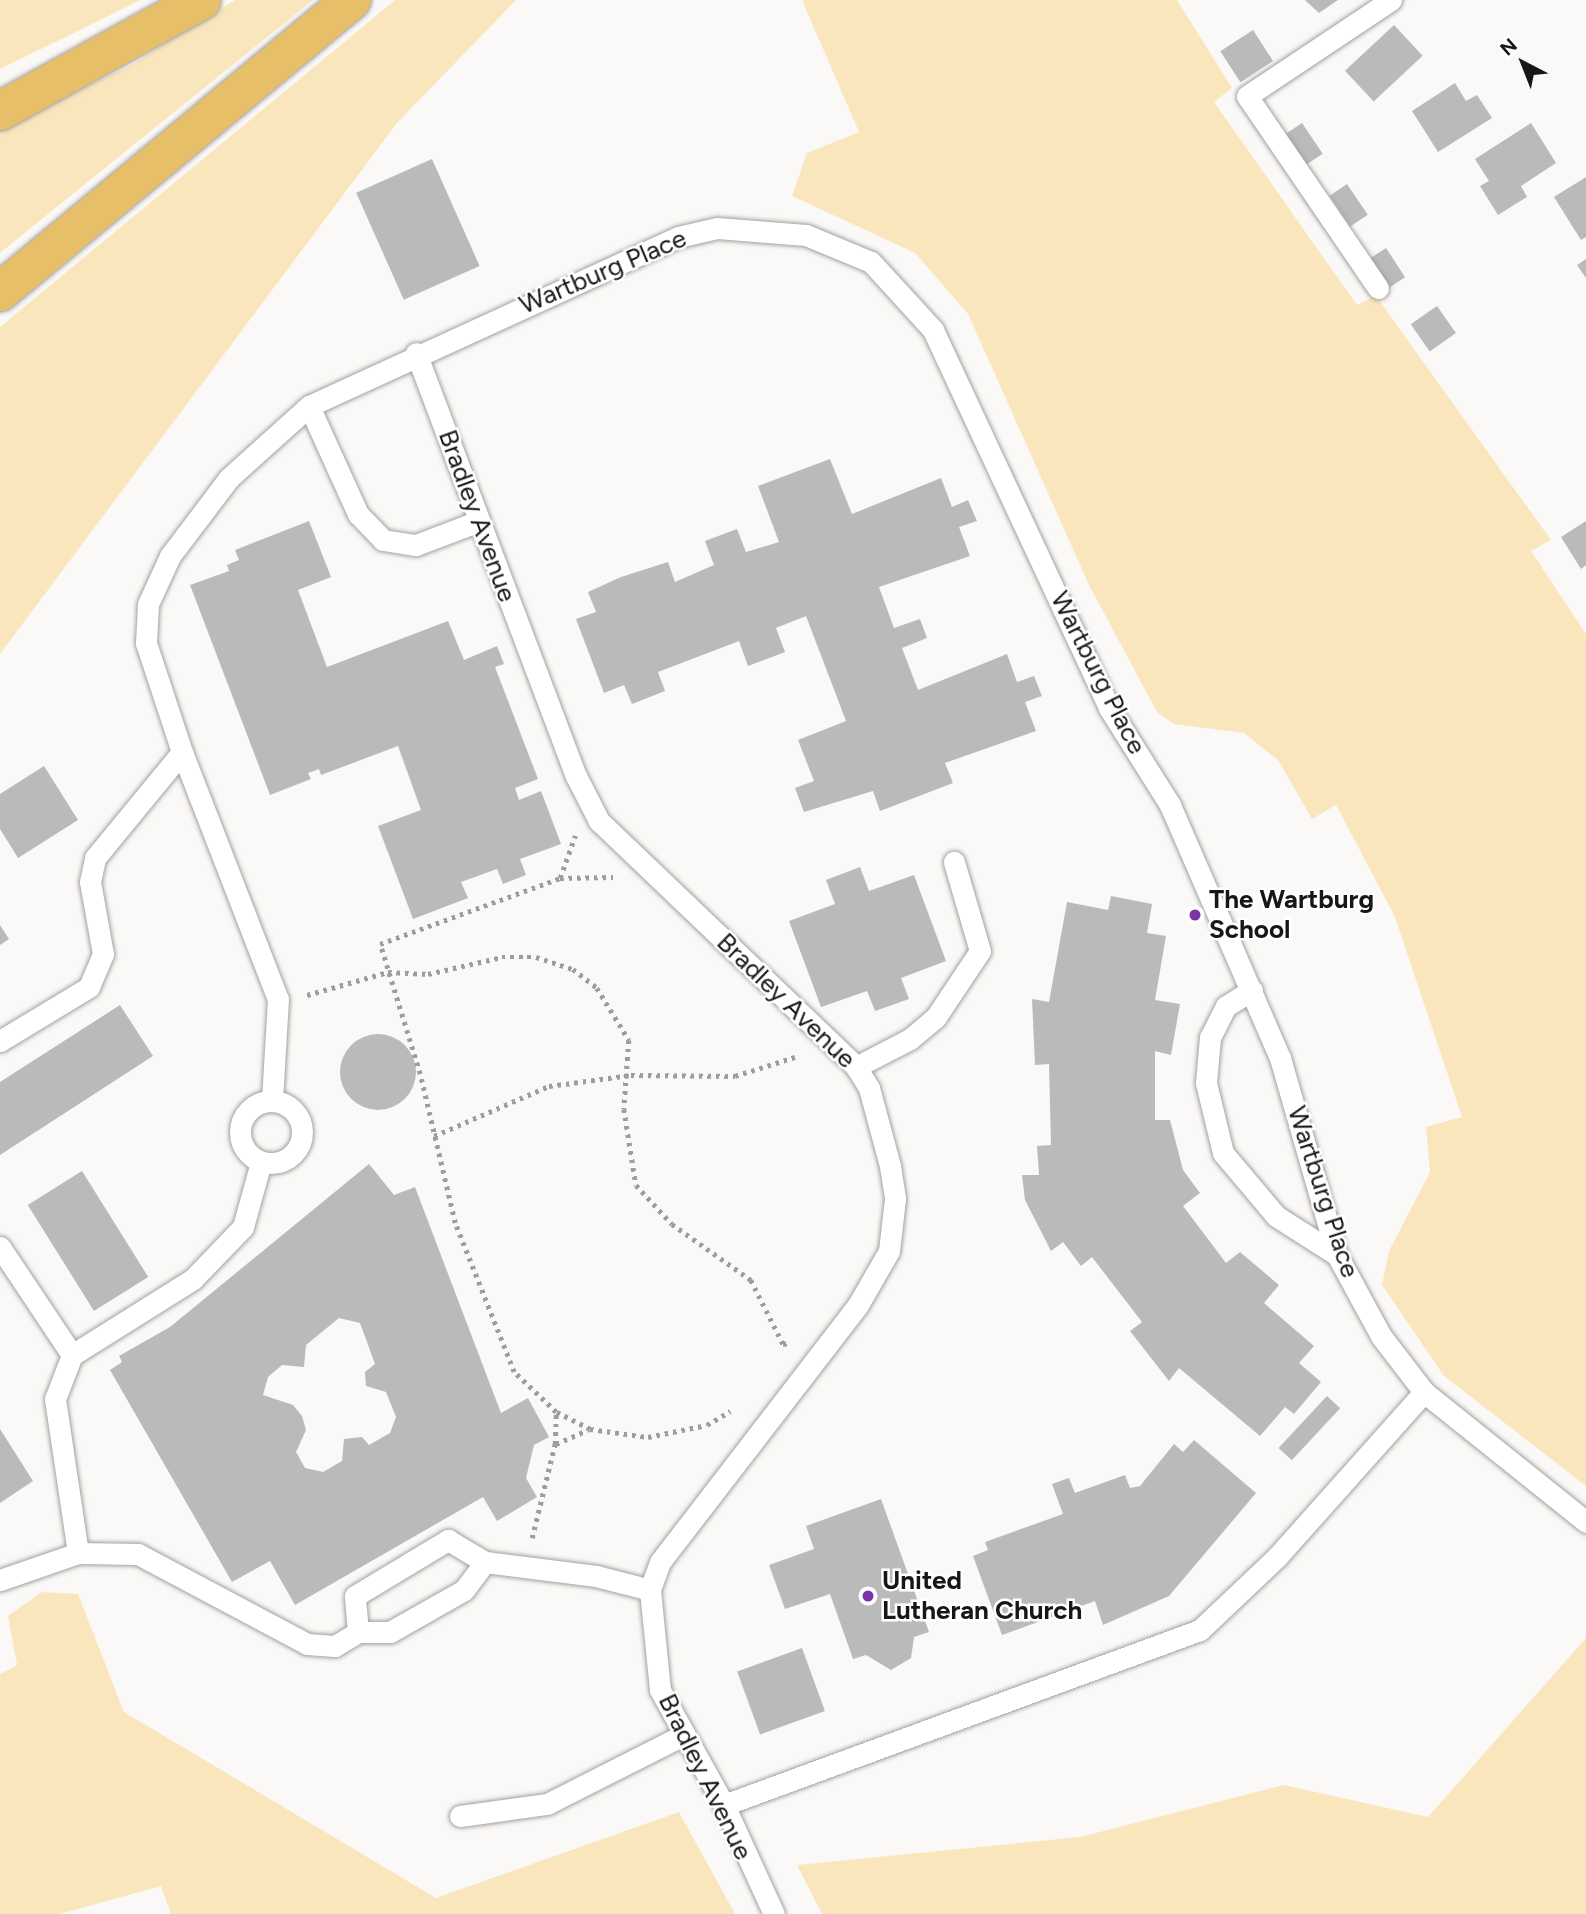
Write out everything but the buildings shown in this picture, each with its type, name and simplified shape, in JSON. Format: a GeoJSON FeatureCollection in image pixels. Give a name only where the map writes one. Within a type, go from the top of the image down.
{"type":"FeatureCollection","features":[{"type":"Feature","properties":{"kind":"highway"},"geometry":{"type":"LineString","coordinates":[[0,111],[202,0]]}},
{"type":"Feature","properties":{"kind":"highway"},"geometry":{"type":"LineString","coordinates":[[0,292],[352,0]]}},
{"type":"Feature","properties":{"kind":"lane"},"geometry":{"type":"LineString","coordinates":[[1378,288],[1247,96],[1391,0]]}},
{"type":"Feature","properties":{"kind":"lane","name":"Wartburg Place"},"geometry":{"type":"LineString","coordinates":[[272,1100],[278,999],[182,752],[146,643],[148,604],[170,556],[229,478],[309,406],[415,353],[678,237],[717,228],[806,235],[871,262],[933,330],[1109,708],[1170,805],[1280,1058],[1337,1255],[1381,1336],[1424,1392],[1586,1522]]}},
{"type":"Feature","properties":{"kind":"lane","name":"Bradley Avenue"},"geometry":{"type":"LineString","coordinates":[[415,353],[576,776],[599,821],[856,1067],[869,1088],[890,1166],[895,1199],[889,1251],[858,1305],[660,1562],[650,1590],[660,1690],[724,1805],[774,1914]]}},
{"type":"Feature","properties":{"kind":"lane"},"geometry":{"type":"LineString","coordinates":[[309,406],[358,514],[383,540],[416,545],[480,521]]}},
{"type":"Feature","properties":{"kind":"lane"},"geometry":{"type":"LineString","coordinates":[[0,1041],[89,987],[103,954],[90,882],[94,858],[182,752]]}},
{"type":"Feature","properties":{"kind":"lane"},"geometry":{"type":"LineString","coordinates":[[856,1067],[910,1039],[936,1017],[980,951],[954,862]]}},
{"type":"Feature","properties":{"kind":"lane"},"geometry":{"type":"LineString","coordinates":[[1252,990],[1226,1006],[1210,1037],[1206,1083],[1223,1153],[1276,1216],[1337,1255]]}},
{"type":"Feature","properties":{"kind":"lane"},"geometry":{"type":"LineString","coordinates":[[272,1100],[294,1110],[303,1132],[284,1160],[261,1162],[250,1156],[240,1133],[249,1110],[272,1100]]}},
{"type":"Feature","properties":{"kind":"lane"},"geometry":{"type":"LineString","coordinates":[[78,1553],[55,1399],[72,1355],[192,1279],[243,1227],[261,1162]]}},
{"type":"Feature","properties":{"kind":"lane"},"geometry":{"type":"LineString","coordinates":[[0,1247],[72,1355]]}},
{"type":"Feature","properties":{"kind":"lane"},"geometry":{"type":"LineString","coordinates":[[724,1805],[1200,1630],[1277,1557],[1424,1392]]}},
{"type":"Feature","properties":{"kind":"lane"},"geometry":{"type":"LineString","coordinates":[[358,1632],[355,1596],[448,1541],[485,1562],[650,1590]]}},
{"type":"Feature","properties":{"kind":"lane"},"geometry":{"type":"LineString","coordinates":[[0,1580],[78,1553],[138,1554],[307,1644],[335,1646],[358,1632],[390,1632],[464,1590],[485,1562]]}},
{"type":"Feature","properties":{"kind":"lane"},"geometry":{"type":"LineString","coordinates":[[460,1816],[547,1804],[683,1735]]}},
{"type":"Feature","properties":{"kind":"path"},"geometry":{"type":"LineString","coordinates":[[560,878],[577,828]]}},
{"type":"Feature","properties":{"kind":"path"},"geometry":{"type":"LineString","coordinates":[[625,877],[560,878],[380,944],[434,1136],[455,1223],[510,1363],[556,1412],[590,1429],[658,1436],[707,1425],[730,1411]]}},
{"type":"Feature","properties":{"kind":"path"},"geometry":{"type":"LineString","coordinates":[[333,990],[388,972],[428,974],[502,957],[536,957],[573,969],[613,1010],[629,1040],[631,1075],[624,1109],[636,1185],[672,1224],[742,1272],[783,1344],[797,1343]]}},
{"type":"Feature","properties":{"kind":"path"},"geometry":{"type":"LineString","coordinates":[[434,1136],[549,1086],[631,1075],[735,1076],[795,1057]]}},
{"type":"Feature","properties":{"kind":"path"},"geometry":{"type":"LineString","coordinates":[[531,1542],[555,1444],[556,1412]]}},
{"type":"Feature","properties":{"kind":"path"},"geometry":{"type":"LineString","coordinates":[[555,1444],[590,1429]]}},
{"type":"Feature","properties":{"kind":"shaded area"},"geometry":{"type":"Polygon","coordinates":[[[0,0],[141,0],[0,69],[0,0]]]}},
{"type":"Feature","properties":{"kind":"shaded area"},"geometry":{"type":"Polygon","coordinates":[[[235,0],[313,0],[0,253],[0,128],[130,66],[235,0]]]}},
{"type":"Feature","properties":{"kind":"shaded area"},"geometry":{"type":"Polygon","coordinates":[[[395,0],[516,0],[397,123],[0,654],[0,327],[395,0]]]}},
{"type":"Feature","properties":{"kind":"shaded area"},"geometry":{"type":"Polygon","coordinates":[[[802,0],[1177,0],[1232,88],[1214,102],[1357,305],[1376,296],[1551,540],[1531,551],[1586,634],[1586,1486],[1444,1376],[1382,1285],[1389,1251],[1430,1172],[1426,1127],[1462,1117],[1395,917],[1336,805],[1312,819],[1278,760],[1244,733],[1174,724],[1157,712],[1089,585],[968,314],[915,253],[792,196],[807,153],[859,132],[802,0]]]}},
{"type":"Feature","properties":{"kind":"shaded area"},"geometry":{"type":"Polygon","coordinates":[[[42,1592],[78,1594],[124,1712],[436,1898],[679,1812],[735,1914],[171,1914],[161,1886],[60,1914],[0,1914],[0,1674],[17,1665],[8,1616],[42,1592]]]}},
{"type":"Feature","properties":{"kind":"shaded area"},"geometry":{"type":"Polygon","coordinates":[[[1586,1638],[1586,1914],[822,1914],[797,1865],[1080,1837],[1284,1785],[1428,1817],[1586,1638]]]}},
{"type":"Feature","properties":{"kind":"place","name":"The Wartburg School"},"geometry":{"type":"Point","coordinates":[1195,915]}},
{"type":"Feature","properties":{"kind":"place","name":"United Lutheran Church"},"geometry":{"type":"Point","coordinates":[868,1596]}}]}
